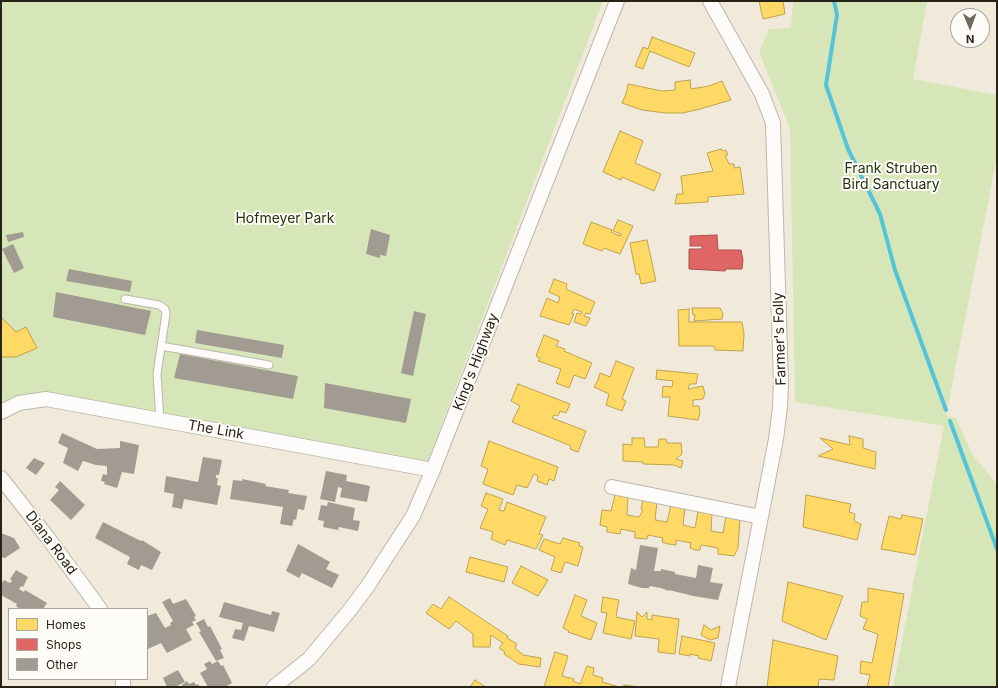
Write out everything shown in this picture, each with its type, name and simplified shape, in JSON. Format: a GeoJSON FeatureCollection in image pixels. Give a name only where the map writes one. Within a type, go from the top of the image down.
{"type":"FeatureCollection","features":[{"type":"Feature","properties":{"kind":"street","name":"King's Highway"},"geometry":{"type":"LineString","coordinates":[[274,687],[309,659],[367,587],[413,516],[433,470],[617,1]]}},
{"type":"Feature","properties":{"kind":"street","name":"Farmer's Folly"},"geometry":{"type":"LineString","coordinates":[[710,1],[762,94],[773,123],[781,396],[776,439],[728,687]]}},
{"type":"Feature","properties":{"kind":"street","name":"The Link"},"geometry":{"type":"LineString","coordinates":[[1,412],[19,403],[46,399],[433,470]]}},
{"type":"Feature","properties":{"kind":"street","name":"Diana Road"},"geometry":{"type":"LineString","coordinates":[[1,478],[99,608]]}},
{"type":"Feature","properties":{"kind":"street"},"geometry":{"type":"LineString","coordinates":[[612,487],[760,516]]}},
{"type":"Feature","properties":{"kind":"lane"},"geometry":{"type":"LineString","coordinates":[[125,299],[159,305],[165,309],[166,314],[157,374],[160,420]]}},
{"type":"Feature","properties":{"kind":"lane"},"geometry":{"type":"LineString","coordinates":[[161,346],[269,365]]}},
{"type":"Feature","properties":{"kind":"green space","name":"Hofmeyer Park"},"geometry":{"type":"Polygon","coordinates":[[[1,1],[603,1],[427,463],[28,400],[1,416],[1,1]]]}},
{"type":"Feature","properties":{"kind":"green space","name":"Frank Struben Bird Sanctuary"},"geometry":{"type":"Polygon","coordinates":[[[793,1],[927,1],[913,79],[997,95],[997,157],[946,416],[956,418],[972,454],[997,484],[997,687],[893,687],[944,426],[795,402],[790,128],[759,52],[769,29],[791,28],[793,1]]]}},
{"type":"Feature","properties":{"kind":"building: Homes"},"geometry":{"type":"Polygon","coordinates":[[[759,1],[783,1],[785,14],[763,19],[759,1]]]}},
{"type":"Feature","properties":{"kind":"building: Homes"},"geometry":{"type":"Polygon","coordinates":[[[652,37],[695,53],[689,67],[650,51],[643,69],[635,66],[643,47],[648,49],[652,37]]]}},
{"type":"Feature","properties":{"kind":"building: Homes"},"geometry":{"type":"Polygon","coordinates":[[[690,80],[691,89],[709,86],[722,81],[731,100],[683,113],[665,113],[642,110],[622,103],[628,84],[662,91],[675,90],[675,82],[690,80]]]}},
{"type":"Feature","properties":{"kind":"building: Homes"},"geometry":{"type":"Polygon","coordinates":[[[620,131],[643,141],[635,163],[661,174],[654,191],[622,177],[621,180],[603,172],[620,131]]]}},
{"type":"Feature","properties":{"kind":"building: Homes"},"geometry":{"type":"Polygon","coordinates":[[[721,149],[722,151],[726,150],[728,155],[725,155],[729,164],[734,164],[734,168],[740,167],[744,194],[708,197],[708,202],[675,204],[677,194],[683,194],[681,176],[713,171],[707,153],[721,149]]]}},
{"type":"Feature","properties":{"kind":"building: Homes"},"geometry":{"type":"Polygon","coordinates":[[[618,220],[633,226],[620,254],[604,248],[602,251],[583,244],[591,222],[612,230],[611,232],[620,236],[621,234],[613,231],[618,220]]]}},
{"type":"Feature","properties":{"kind":"building: Homes"},"geometry":{"type":"Polygon","coordinates":[[[647,240],[656,281],[641,284],[639,274],[636,274],[630,243],[647,240]]]}},
{"type":"Feature","properties":{"kind":"building: Homes"},"geometry":{"type":"Polygon","coordinates":[[[554,279],[567,284],[566,289],[595,302],[590,314],[586,313],[584,316],[590,318],[586,326],[574,322],[577,313],[581,314],[582,312],[574,309],[572,314],[574,314],[569,325],[540,316],[547,298],[558,303],[560,297],[549,292],[554,279]]]}},
{"type":"Feature","properties":{"kind":"building: Homes"},"geometry":{"type":"Polygon","coordinates":[[[692,308],[720,308],[723,314],[722,319],[694,321],[695,315],[693,315],[692,308]]]}},
{"type":"Feature","properties":{"kind":"building: Homes"},"geometry":{"type":"Polygon","coordinates":[[[689,309],[689,322],[742,322],[744,334],[743,351],[715,350],[714,346],[679,346],[678,310],[689,309]]]}},
{"type":"Feature","properties":{"kind":"building: Homes"},"geometry":{"type":"Polygon","coordinates":[[[1,317],[16,332],[26,327],[37,348],[16,357],[1,357],[1,317]]]}},
{"type":"Feature","properties":{"kind":"building: Homes"},"geometry":{"type":"Polygon","coordinates":[[[544,335],[559,341],[556,346],[565,349],[564,351],[592,363],[585,379],[574,375],[569,388],[556,383],[561,369],[538,361],[540,358],[536,356],[544,335]]]}},
{"type":"Feature","properties":{"kind":"building: Homes"},"geometry":{"type":"Polygon","coordinates":[[[616,361],[634,368],[622,399],[626,401],[622,411],[606,405],[609,394],[594,387],[600,373],[610,377],[616,361]]]}},
{"type":"Feature","properties":{"kind":"building: Homes"},"geometry":{"type":"Polygon","coordinates":[[[657,370],[698,374],[696,384],[690,384],[688,389],[703,386],[705,394],[703,399],[693,400],[693,406],[699,406],[700,413],[698,420],[668,416],[670,397],[662,397],[663,386],[672,387],[673,381],[656,379],[657,370]]]}},
{"type":"Feature","properties":{"kind":"building: Homes"},"geometry":{"type":"Polygon","coordinates":[[[518,384],[570,404],[566,413],[560,411],[558,416],[554,415],[552,418],[586,431],[578,452],[570,449],[571,446],[512,422],[520,406],[511,401],[518,384]]]}},
{"type":"Feature","properties":{"kind":"building: Homes"},"geometry":{"type":"Polygon","coordinates":[[[849,436],[863,439],[863,448],[876,452],[875,469],[818,456],[833,449],[820,438],[850,445],[849,436]]]}},
{"type":"Feature","properties":{"kind":"building: Homes"},"geometry":{"type":"Polygon","coordinates":[[[632,438],[644,438],[645,447],[658,447],[659,439],[666,439],[667,443],[681,443],[682,454],[676,459],[683,461],[681,468],[674,465],[643,464],[643,462],[623,461],[623,444],[632,445],[632,438]]]}},
{"type":"Feature","properties":{"kind":"building: Homes"},"geometry":{"type":"Polygon","coordinates":[[[489,441],[558,467],[554,481],[549,479],[547,485],[537,481],[538,476],[534,474],[527,488],[517,485],[513,495],[483,484],[488,469],[481,466],[489,441]]]}},
{"type":"Feature","properties":{"kind":"building: Homes"},"geometry":{"type":"Polygon","coordinates":[[[486,493],[503,499],[499,510],[504,511],[507,502],[546,517],[539,534],[543,535],[536,549],[507,540],[505,545],[491,539],[493,532],[480,528],[488,509],[481,506],[486,493]]]}},
{"type":"Feature","properties":{"kind":"building: Homes"},"geometry":{"type":"Polygon","coordinates":[[[615,495],[628,497],[627,515],[639,517],[643,510],[641,509],[643,500],[657,502],[655,520],[667,522],[671,505],[685,508],[683,525],[695,528],[698,511],[712,514],[711,531],[723,533],[726,516],[740,519],[738,548],[734,556],[718,554],[718,548],[701,545],[700,550],[695,550],[690,548],[691,543],[676,540],[676,545],[662,542],[663,538],[648,535],[647,539],[635,538],[635,532],[621,529],[620,534],[607,532],[607,527],[600,525],[602,510],[611,511],[615,495]]]}},
{"type":"Feature","properties":{"kind":"building: Homes"},"geometry":{"type":"Polygon","coordinates":[[[806,495],[851,504],[849,512],[855,514],[854,521],[861,524],[857,540],[803,527],[806,495]]]}},
{"type":"Feature","properties":{"kind":"building: Homes"},"geometry":{"type":"Polygon","coordinates":[[[902,515],[923,519],[915,555],[881,549],[889,516],[901,519],[902,515]]]}},
{"type":"Feature","properties":{"kind":"building: Homes"},"geometry":{"type":"Polygon","coordinates":[[[563,538],[580,543],[579,546],[583,547],[578,566],[565,562],[561,573],[551,570],[555,557],[539,550],[544,539],[560,544],[563,538]]]}},
{"type":"Feature","properties":{"kind":"building: Homes"},"geometry":{"type":"Polygon","coordinates":[[[470,557],[508,567],[504,582],[466,572],[470,557]]]}},
{"type":"Feature","properties":{"kind":"building: Homes"},"geometry":{"type":"Polygon","coordinates":[[[521,566],[548,580],[538,596],[512,583],[521,566]]]}},
{"type":"Feature","properties":{"kind":"building: Homes"},"geometry":{"type":"Polygon","coordinates":[[[788,582],[843,596],[826,640],[782,621],[788,582]]]}},
{"type":"Feature","properties":{"kind":"building: Homes"},"geometry":{"type":"Polygon","coordinates":[[[868,588],[904,594],[888,687],[867,687],[870,675],[860,673],[861,661],[872,663],[878,634],[863,629],[867,619],[860,616],[862,602],[868,602],[868,588]]]}},
{"type":"Feature","properties":{"kind":"building: Homes"},"geometry":{"type":"Polygon","coordinates":[[[575,595],[587,600],[581,616],[597,623],[591,640],[568,632],[569,631],[563,628],[575,595]]]}},
{"type":"Feature","properties":{"kind":"building: Homes"},"geometry":{"type":"Polygon","coordinates":[[[449,597],[508,636],[507,638],[517,644],[515,648],[523,655],[541,658],[540,667],[519,664],[504,654],[505,652],[499,648],[503,643],[491,635],[490,647],[473,647],[473,634],[456,621],[449,629],[426,613],[433,604],[441,609],[449,597]]]}},
{"type":"Feature","properties":{"kind":"building: Homes"},"geometry":{"type":"Polygon","coordinates":[[[603,597],[619,600],[616,617],[635,621],[631,639],[603,633],[607,613],[601,612],[603,597]]]}},
{"type":"Feature","properties":{"kind":"building: Homes"},"geometry":{"type":"Polygon","coordinates":[[[637,612],[642,617],[647,612],[647,619],[652,620],[652,615],[679,619],[675,654],[658,652],[659,639],[635,636],[637,612]]]}},
{"type":"Feature","properties":{"kind":"building: Homes"},"geometry":{"type":"Polygon","coordinates":[[[704,625],[711,630],[720,626],[718,638],[710,640],[701,635],[704,625]]]}},
{"type":"Feature","properties":{"kind":"building: Homes"},"geometry":{"type":"Polygon","coordinates":[[[682,636],[715,643],[711,661],[698,658],[699,656],[690,654],[690,656],[679,654],[682,636]]]}},
{"type":"Feature","properties":{"kind":"building: Homes"},"geometry":{"type":"Polygon","coordinates":[[[773,640],[838,656],[834,680],[819,679],[818,687],[767,687],[773,640]]]}},
{"type":"Feature","properties":{"kind":"building: Homes"},"geometry":{"type":"Polygon","coordinates":[[[555,652],[568,656],[562,676],[574,679],[573,681],[580,684],[587,666],[594,668],[593,675],[603,678],[602,682],[619,687],[544,687],[555,652]]]}},
{"type":"Feature","properties":{"kind":"building: Homes"},"geometry":{"type":"Polygon","coordinates":[[[475,680],[486,687],[470,687],[475,680]]]}},
{"type":"Feature","properties":{"kind":"building: Homes"},"geometry":{"type":"Polygon","coordinates":[[[624,685],[639,687],[624,687],[624,685]]]}},
{"type":"Feature","properties":{"kind":"building: Shops"},"geometry":{"type":"Polygon","coordinates":[[[717,235],[718,250],[741,250],[743,260],[742,269],[726,269],[725,271],[689,269],[689,249],[702,249],[702,246],[690,246],[690,236],[717,235]]]}},
{"type":"Feature","properties":{"kind":"building: Other"},"geometry":{"type":"Polygon","coordinates":[[[371,229],[390,235],[386,256],[380,255],[380,258],[366,254],[371,229]]]}},
{"type":"Feature","properties":{"kind":"building: Other"},"geometry":{"type":"Polygon","coordinates":[[[23,232],[24,237],[8,242],[6,235],[23,232]]]}},
{"type":"Feature","properties":{"kind":"building: Other"},"geometry":{"type":"Polygon","coordinates":[[[13,244],[24,268],[14,273],[2,249],[13,244]]]}},
{"type":"Feature","properties":{"kind":"building: Other"},"geometry":{"type":"Polygon","coordinates":[[[69,269],[132,281],[130,292],[66,281],[69,269]]]}},
{"type":"Feature","properties":{"kind":"building: Other"},"geometry":{"type":"Polygon","coordinates":[[[56,292],[151,311],[145,335],[53,317],[56,292]]]}},
{"type":"Feature","properties":{"kind":"building: Other"},"geometry":{"type":"Polygon","coordinates":[[[414,311],[426,314],[413,376],[401,373],[414,311]]]}},
{"type":"Feature","properties":{"kind":"building: Other"},"geometry":{"type":"Polygon","coordinates":[[[197,330],[284,345],[282,358],[195,343],[197,330]]]}},
{"type":"Feature","properties":{"kind":"building: Other"},"geometry":{"type":"Polygon","coordinates":[[[180,354],[298,376],[293,399],[174,378],[180,354]]]}},
{"type":"Feature","properties":{"kind":"building: Other"},"geometry":{"type":"Polygon","coordinates":[[[325,383],[411,399],[406,423],[324,408],[325,383]]]}},
{"type":"Feature","properties":{"kind":"building: Other"},"geometry":{"type":"Polygon","coordinates":[[[62,433],[97,449],[120,448],[120,441],[139,445],[134,474],[122,472],[117,488],[104,484],[105,482],[101,481],[103,474],[107,475],[107,466],[96,465],[83,461],[78,471],[63,463],[68,448],[58,443],[62,433]]]}},
{"type":"Feature","properties":{"kind":"building: Other"},"geometry":{"type":"Polygon","coordinates":[[[203,457],[222,460],[219,475],[216,475],[216,478],[218,478],[217,485],[221,486],[217,505],[184,499],[182,509],[172,507],[174,494],[164,492],[166,476],[198,482],[203,457]]]}},
{"type":"Feature","properties":{"kind":"building: Other"},"geometry":{"type":"Polygon","coordinates":[[[34,458],[45,463],[36,475],[26,468],[34,458]]]}},
{"type":"Feature","properties":{"kind":"building: Other"},"geometry":{"type":"Polygon","coordinates":[[[326,471],[347,475],[346,481],[370,486],[367,502],[340,497],[342,488],[338,487],[335,502],[320,499],[326,471]]]}},
{"type":"Feature","properties":{"kind":"building: Other"},"geometry":{"type":"Polygon","coordinates":[[[242,479],[266,484],[265,486],[289,490],[288,493],[307,496],[304,510],[298,509],[296,520],[294,519],[292,526],[280,524],[283,507],[230,499],[233,480],[242,481],[242,479]]]}},
{"type":"Feature","properties":{"kind":"building: Other"},"geometry":{"type":"Polygon","coordinates":[[[60,481],[85,505],[71,520],[50,500],[59,490],[55,487],[60,481]]]}},
{"type":"Feature","properties":{"kind":"building: Other"},"geometry":{"type":"Polygon","coordinates":[[[328,502],[355,508],[353,520],[360,521],[358,531],[339,527],[338,530],[323,527],[324,521],[318,520],[321,505],[327,506],[328,502]]]}},
{"type":"Feature","properties":{"kind":"building: Other"},"geometry":{"type":"Polygon","coordinates":[[[103,522],[141,541],[142,540],[161,552],[152,570],[141,565],[139,570],[127,564],[130,557],[95,538],[103,522]]]}},
{"type":"Feature","properties":{"kind":"building: Other"},"geometry":{"type":"Polygon","coordinates":[[[1,533],[14,538],[20,548],[5,558],[1,557],[1,533]]]}},
{"type":"Feature","properties":{"kind":"building: Other"},"geometry":{"type":"Polygon","coordinates":[[[298,544],[330,562],[326,569],[339,575],[332,588],[302,573],[299,578],[286,571],[298,544]]]}},
{"type":"Feature","properties":{"kind":"building: Other"},"geometry":{"type":"Polygon","coordinates":[[[640,545],[658,548],[654,571],[661,571],[661,569],[675,572],[675,574],[696,578],[698,565],[713,568],[710,582],[723,584],[718,600],[650,586],[649,588],[642,588],[628,584],[631,568],[636,570],[640,545]]]}},
{"type":"Feature","properties":{"kind":"building: Other"},"geometry":{"type":"Polygon","coordinates":[[[16,570],[28,577],[23,587],[21,586],[19,589],[24,592],[25,590],[47,603],[44,608],[19,608],[16,606],[17,604],[1,595],[1,584],[4,580],[10,583],[12,581],[10,579],[16,570]]]}},
{"type":"Feature","properties":{"kind":"building: Other"},"geometry":{"type":"Polygon","coordinates":[[[170,598],[173,604],[186,599],[196,616],[194,617],[196,620],[192,622],[194,625],[186,629],[192,640],[167,653],[161,643],[148,649],[148,616],[156,613],[165,628],[171,625],[170,623],[173,621],[162,602],[170,598]]]}},
{"type":"Feature","properties":{"kind":"building: Other"},"geometry":{"type":"Polygon","coordinates":[[[224,602],[271,615],[272,611],[280,613],[274,632],[249,626],[244,641],[232,638],[235,629],[241,630],[243,623],[219,617],[224,602]]]}},
{"type":"Feature","properties":{"kind":"building: Other"},"geometry":{"type":"Polygon","coordinates":[[[204,619],[208,627],[210,626],[222,649],[220,650],[224,658],[216,661],[199,632],[201,631],[196,623],[204,619]]]}},
{"type":"Feature","properties":{"kind":"building: Other"},"geometry":{"type":"Polygon","coordinates":[[[210,661],[212,664],[218,661],[221,666],[223,665],[232,683],[225,687],[208,687],[200,673],[207,669],[204,664],[210,661]]]}},
{"type":"Feature","properties":{"kind":"building: Other"},"geometry":{"type":"Polygon","coordinates":[[[178,670],[185,682],[175,687],[167,687],[163,678],[178,670]]]}},
{"type":"Feature","properties":{"kind":"building: Other"},"geometry":{"type":"Polygon","coordinates":[[[187,681],[189,684],[194,682],[200,687],[180,687],[187,681]]]}},
{"type":"Feature","properties":{"kind":"waterway"},"geometry":{"type":"LineString","coordinates":[[834,1],[837,15],[826,85],[848,149],[880,214],[895,270],[946,410]]}},
{"type":"Feature","properties":{"kind":"waterway"},"geometry":{"type":"LineString","coordinates":[[950,421],[997,549]]}}]}
